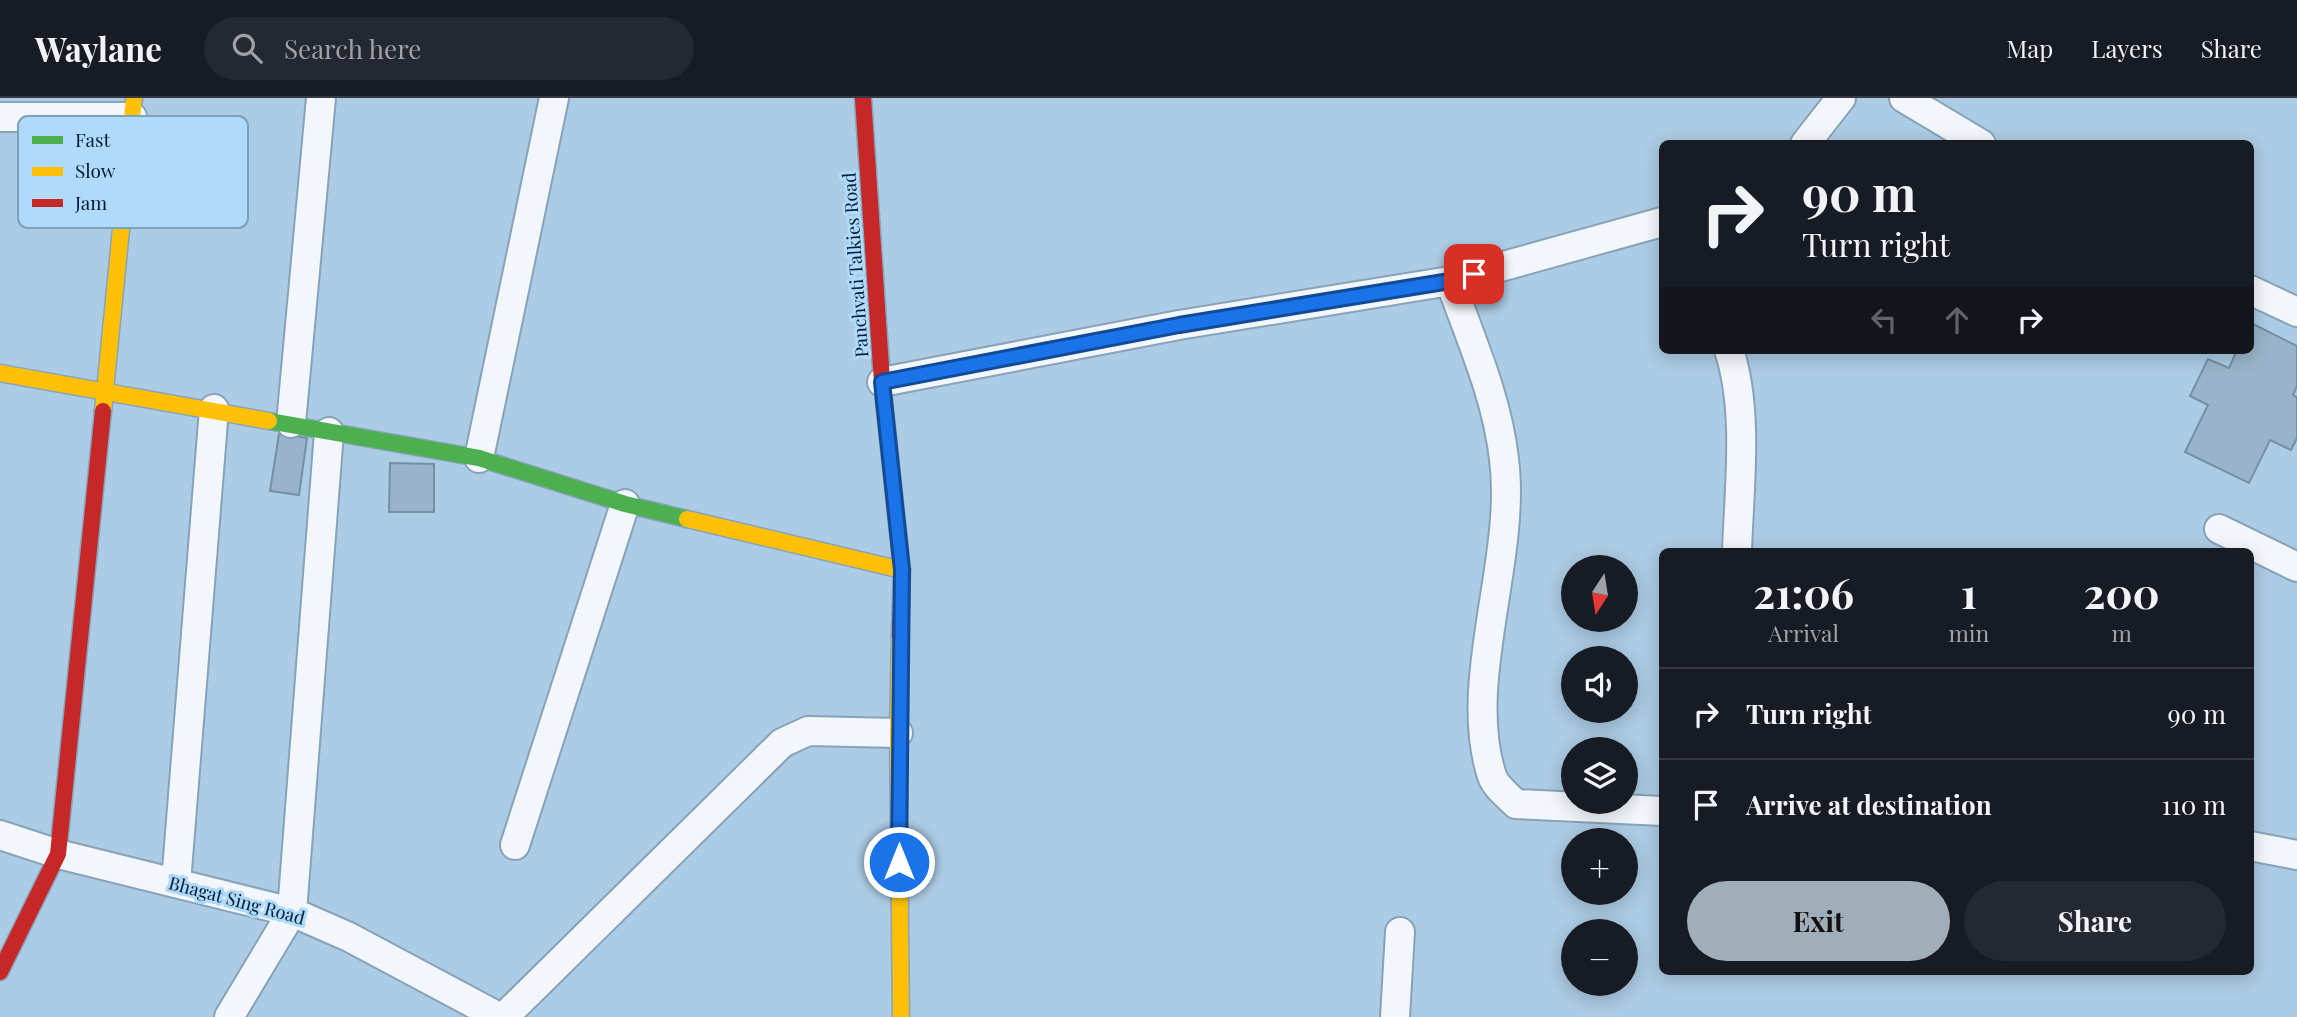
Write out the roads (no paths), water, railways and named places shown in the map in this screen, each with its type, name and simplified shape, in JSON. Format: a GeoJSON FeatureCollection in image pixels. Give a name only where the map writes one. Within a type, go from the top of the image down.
{"type":"FeatureCollection","features":[{"type":"Feature","properties":{"kind":"street"},"geometry":{"type":"LineString","coordinates":[[291,423],[321,98]]}},
{"type":"Feature","properties":{"kind":"street"},"geometry":{"type":"LineString","coordinates":[[478,458],[554,98]]}},
{"type":"Feature","properties":{"kind":"street","name":"Panchvati Talkies Road"},"geometry":{"type":"LineString","coordinates":[[863,98],[882,382],[902,570],[898,733],[901,1017]]}},
{"type":"Feature","properties":{"kind":"street"},"geometry":{"type":"LineString","coordinates":[[1808,140],[1841,98]]}},
{"type":"Feature","properties":{"kind":"street"},"geometry":{"type":"LineString","coordinates":[[1904,98],[1974,140]]}},
{"type":"Feature","properties":{"kind":"street"},"geometry":{"type":"LineString","coordinates":[[0,117],[133,107]]}},
{"type":"Feature","properties":{"kind":"street"},"geometry":{"type":"LineString","coordinates":[[882,382],[1179,325],[1450,281],[1659,223]]}},
{"type":"Feature","properties":{"kind":"street"},"geometry":{"type":"LineString","coordinates":[[0,972],[58,853],[121,228]]}},
{"type":"Feature","properties":{"kind":"street"},"geometry":{"type":"LineString","coordinates":[[1450,281],[1495,406],[1504,460],[1507,513],[1484,682],[1485,740],[1492,779],[1516,804],[1659,811]]}},
{"type":"Feature","properties":{"kind":"street"},"geometry":{"type":"LineString","coordinates":[[2254,292],[2297,313]]}},
{"type":"Feature","properties":{"kind":"street"},"geometry":{"type":"LineString","coordinates":[[1730,354],[1734,364],[1741,442],[1737,548]]}},
{"type":"Feature","properties":{"kind":"street"},"geometry":{"type":"LineString","coordinates":[[0,373],[478,458],[625,504],[902,570]]}},
{"type":"Feature","properties":{"kind":"street"},"geometry":{"type":"LineString","coordinates":[[176,883],[214,410]]}},
{"type":"Feature","properties":{"kind":"street"},"geometry":{"type":"LineString","coordinates":[[229,1017],[292,912],[329,432]]}},
{"type":"Feature","properties":{"kind":"street"},"geometry":{"type":"LineString","coordinates":[[515,845],[625,504]]}},
{"type":"Feature","properties":{"kind":"street"},"geometry":{"type":"LineString","coordinates":[[2218,529],[2297,567]]}},
{"type":"Feature","properties":{"kind":"street"},"geometry":{"type":"LineString","coordinates":[[501,1017],[782,743],[808,731],[898,733]]}},
{"type":"Feature","properties":{"kind":"street","name":"Bhagat Sing Road"},"geometry":{"type":"LineString","coordinates":[[0,835],[58,853],[292,912],[349,937],[501,1017]]}},
{"type":"Feature","properties":{"kind":"street"},"geometry":{"type":"LineString","coordinates":[[2254,847],[2297,855]]}},
{"type":"Feature","properties":{"kind":"street"},"geometry":{"type":"LineString","coordinates":[[1395,1017],[1400,932]]}}]}
